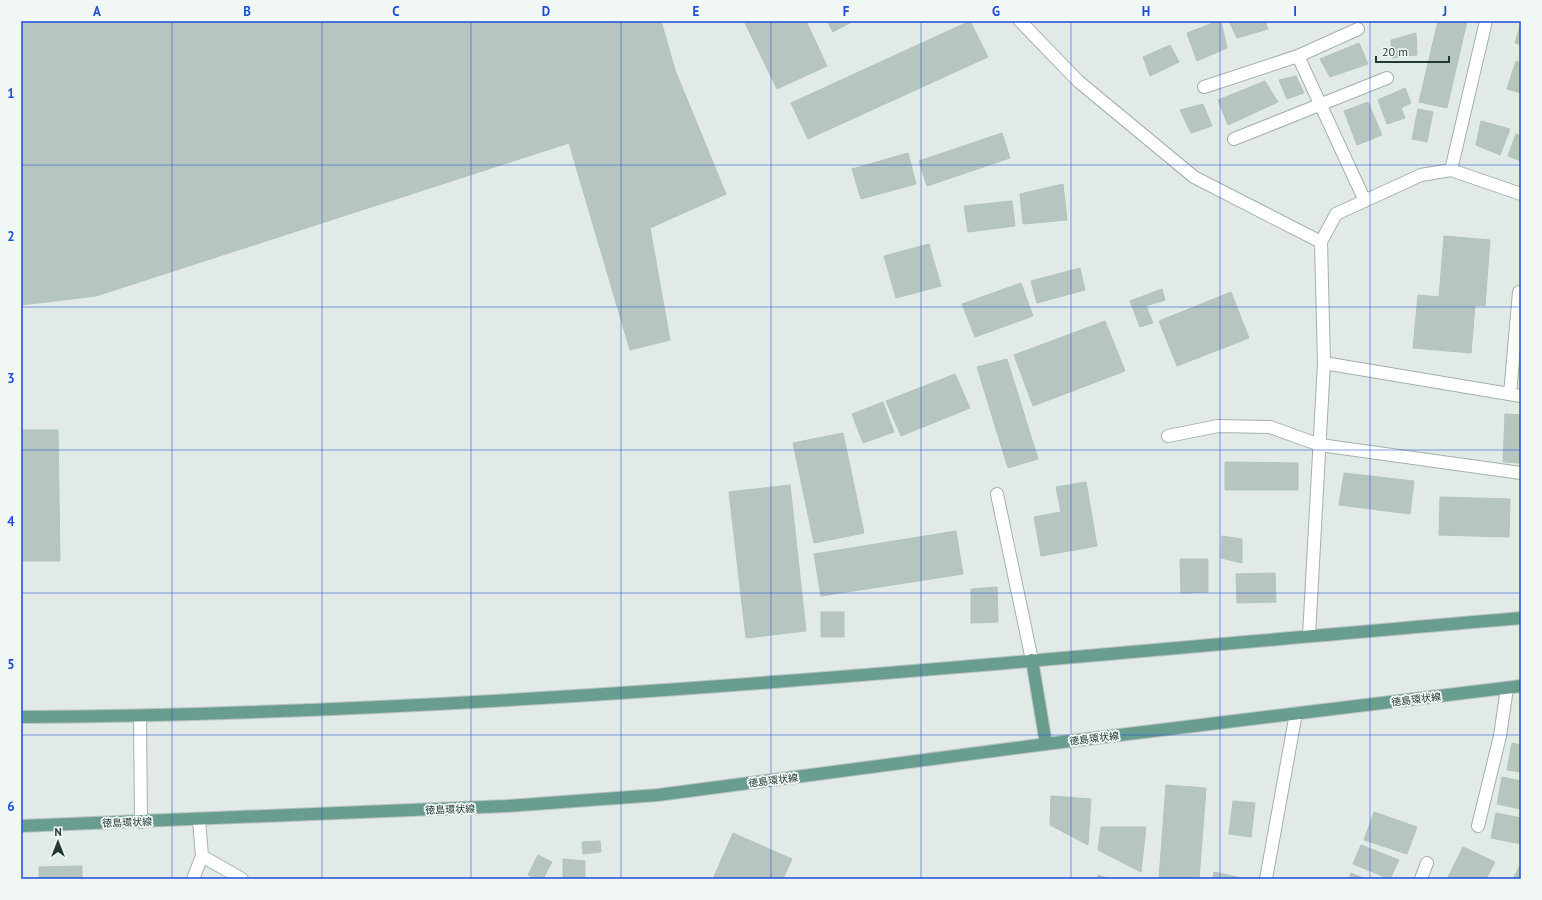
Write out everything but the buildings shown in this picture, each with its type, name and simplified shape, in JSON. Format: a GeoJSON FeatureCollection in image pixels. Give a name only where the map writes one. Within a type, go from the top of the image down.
{"type":"FeatureCollection","features":[{"type":"Feature","properties":{"kind":"main road"},"geometry":{"type":"LineString","coordinates":[[21,717],[140,716],[417,704],[655,690],[1032,660],[1521,618]]}},
{"type":"Feature","properties":{"kind":"main road"},"geometry":{"type":"LineString","coordinates":[[1032,660],[1046,744]]}},
{"type":"Feature","properties":{"kind":"main road","name":"徳島環状線"},"geometry":{"type":"LineString","coordinates":[[21,826],[199,820],[507,806],[658,795],[1046,744],[1521,686]]}},
{"type":"Feature","properties":{"kind":"street"},"geometry":{"type":"LineString","coordinates":[[1020,21],[1078,81],[1194,177],[1321,242]]}},
{"type":"Feature","properties":{"kind":"street"},"geometry":{"type":"LineString","coordinates":[[1451,170],[1486,21]]}},
{"type":"Feature","properties":{"kind":"street"},"geometry":{"type":"LineString","coordinates":[[1204,86],[1298,56],[1358,29]]}},
{"type":"Feature","properties":{"kind":"street"},"geometry":{"type":"LineString","coordinates":[[1298,56],[1364,201]]}},
{"type":"Feature","properties":{"kind":"street"},"geometry":{"type":"LineString","coordinates":[[1234,140],[1387,78]]}},
{"type":"Feature","properties":{"kind":"street"},"geometry":{"type":"LineString","coordinates":[[1309,636],[1324,363],[1321,242],[1336,214],[1421,175],[1451,170],[1521,194]]}},
{"type":"Feature","properties":{"kind":"street"},"geometry":{"type":"LineString","coordinates":[[1324,363],[1515,395],[1519,292]]}},
{"type":"Feature","properties":{"kind":"street"},"geometry":{"type":"LineString","coordinates":[[1168,436],[1218,426],[1270,427],[1320,445],[1521,473]]}},
{"type":"Feature","properties":{"kind":"street"},"geometry":{"type":"LineString","coordinates":[[997,494],[1032,660]]}},
{"type":"Feature","properties":{"kind":"street"},"geometry":{"type":"LineString","coordinates":[[1478,826],[1500,736],[1507,688]]}},
{"type":"Feature","properties":{"kind":"street"},"geometry":{"type":"LineString","coordinates":[[1266,879],[1296,713]]}},
{"type":"Feature","properties":{"kind":"street"},"geometry":{"type":"LineString","coordinates":[[140,716],[141,822]]}},
{"type":"Feature","properties":{"kind":"street"},"geometry":{"type":"LineString","coordinates":[[193,879],[202,856],[199,820]]}},
{"type":"Feature","properties":{"kind":"street"},"geometry":{"type":"LineString","coordinates":[[202,856],[242,879]]}},
{"type":"Feature","properties":{"kind":"street"},"geometry":{"type":"LineString","coordinates":[[1421,879],[1427,863]]}}]}
